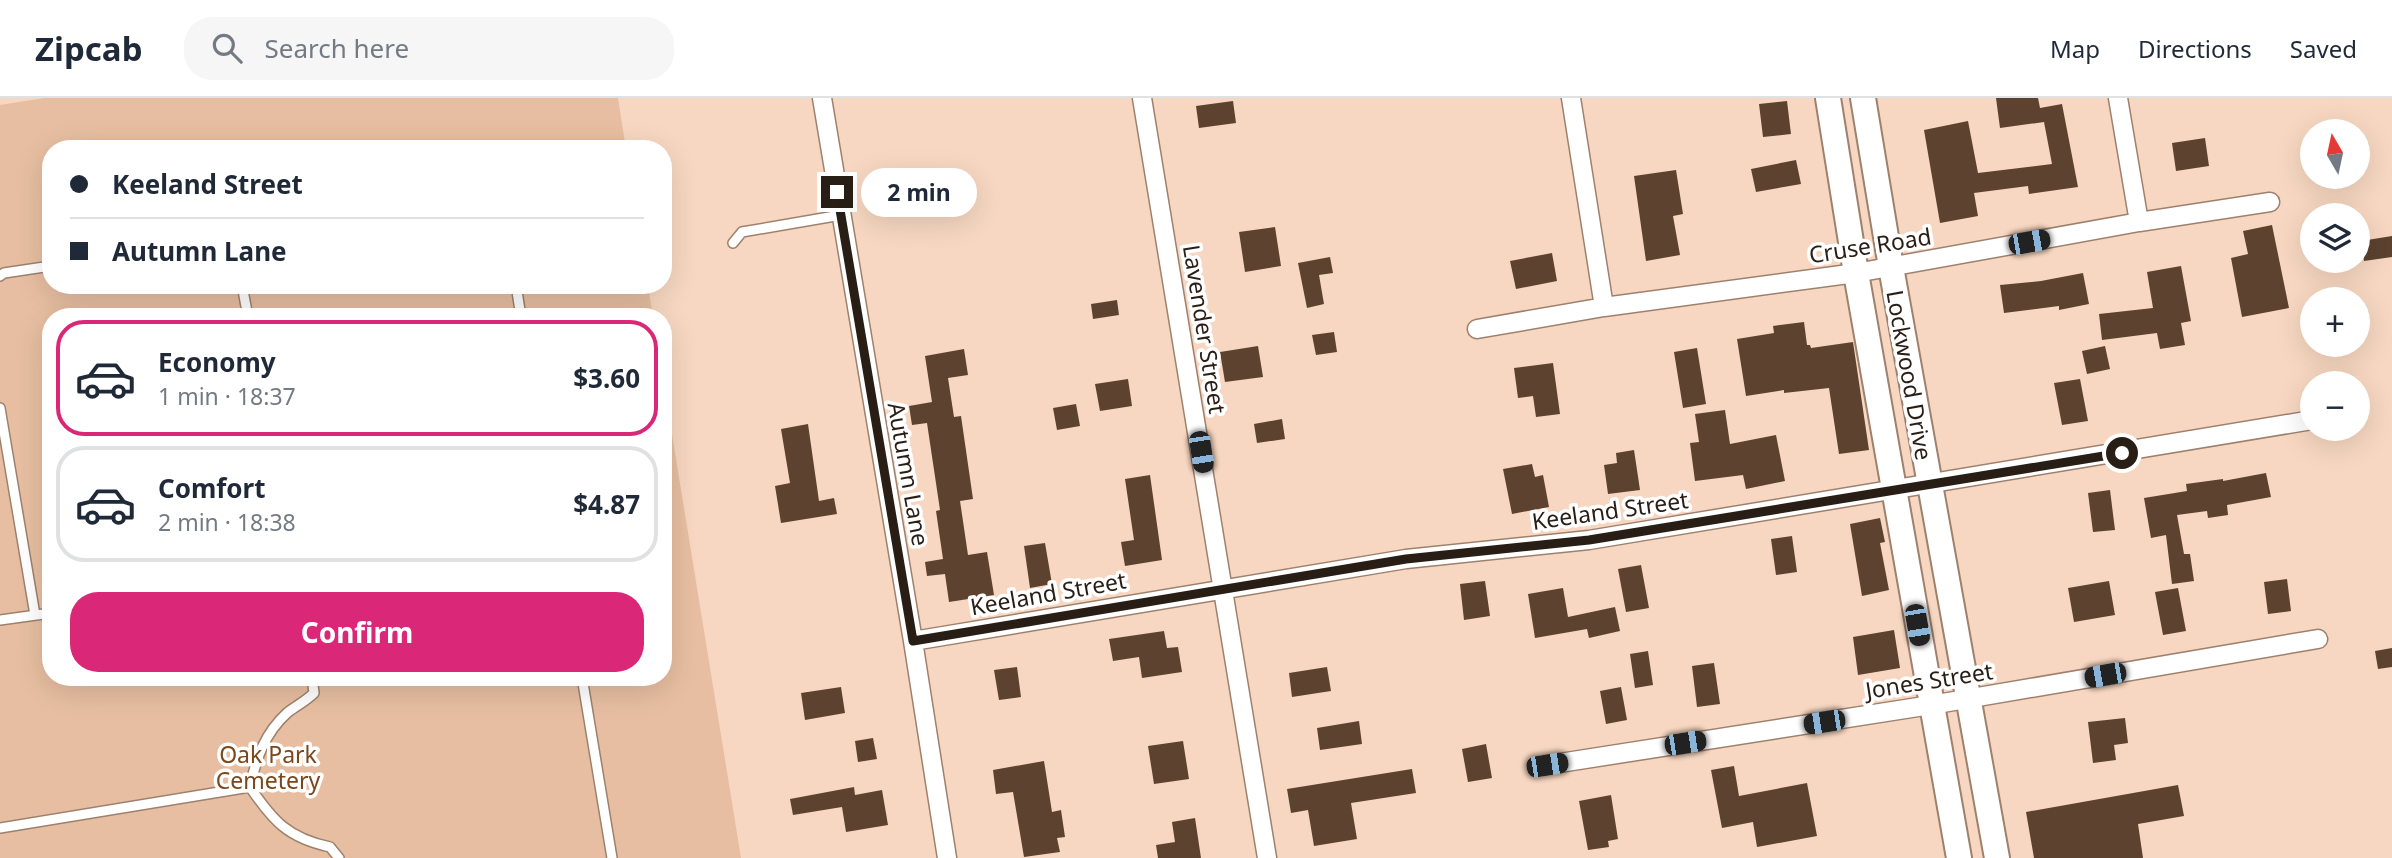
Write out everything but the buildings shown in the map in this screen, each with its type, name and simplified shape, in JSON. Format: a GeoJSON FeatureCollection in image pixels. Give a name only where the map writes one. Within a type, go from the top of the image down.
{"type":"FeatureCollection","features":[{"type":"Feature","properties":{"kind":"main road","name":"Lockwood Drive"},"geometry":{"type":"LineString","coordinates":[[1828,98],[1856,273],[1959,858]]}},
{"type":"Feature","properties":{"kind":"main road","name":"Lockwood Drive"},"geometry":{"type":"LineString","coordinates":[[1863,98],[1997,858]]}},
{"type":"Feature","properties":{"kind":"street","name":"Autumn Lane"},"geometry":{"type":"LineString","coordinates":[[822,98],[947,858]]}},
{"type":"Feature","properties":{"kind":"street","name":"Lavender Street"},"geometry":{"type":"LineString","coordinates":[[1142,98],[1267,858]]}},
{"type":"Feature","properties":{"kind":"street"},"geometry":{"type":"LineString","coordinates":[[1571,98],[1604,307]]}},
{"type":"Feature","properties":{"kind":"street"},"geometry":{"type":"LineString","coordinates":[[2118,98],[2139,222]]}},
{"type":"Feature","properties":{"kind":"street","name":"Cruse Road"},"geometry":{"type":"LineString","coordinates":[[1477,329],[1604,307],[1856,273],[2139,222],[2270,202]]}},
{"type":"Feature","properties":{"kind":"street","name":"Keeland Street"},"geometry":{"type":"LineString","coordinates":[[913,641],[1406,559],[1589,540],[2300,422]]}},
{"type":"Feature","properties":{"kind":"street","name":"Jones Street"},"geometry":{"type":"LineString","coordinates":[[1547,765],[1931,705],[2318,639]]}},
{"type":"Feature","properties":{"kind":"lane"},"geometry":{"type":"LineString","coordinates":[[733,243],[742,232],[841,215]]}},
{"type":"Feature","properties":{"kind":"lane"},"geometry":{"type":"LineString","coordinates":[[0,276],[42,267]]}},
{"type":"Feature","properties":{"kind":"lane"},"geometry":{"type":"LineString","coordinates":[[0,408],[35,615]]}},
{"type":"Feature","properties":{"kind":"lane"},"geometry":{"type":"LineString","coordinates":[[0,620],[42,614]]}},
{"type":"Feature","properties":{"kind":"lane"},"geometry":{"type":"LineString","coordinates":[[313,686],[314,693],[288,712],[270,732],[255,760],[250,787],[270,816],[288,832],[310,843],[330,847],[339,858]]}},
{"type":"Feature","properties":{"kind":"lane"},"geometry":{"type":"LineString","coordinates":[[583,686],[612,858]]}},
{"type":"Feature","properties":{"kind":"lane"},"geometry":{"type":"LineString","coordinates":[[0,828],[250,787]]}},
{"type":"Feature","properties":{"kind":"green space","name":"Oak Park Cemetery"},"geometry":{"type":"Polygon","coordinates":[[[44,98],[618,98],[625,140],[42,140],[42,294],[649,294],[652,308],[42,308],[42,686],[672,686],[672,434],[741,858],[0,858],[0,105],[44,98]]]}},
{"type":"Feature","properties":{"kind":"route"},"geometry":{"type":"LineString","coordinates":[[837,192],[913,641],[1406,559],[1589,540],[2122,453]]}}]}
